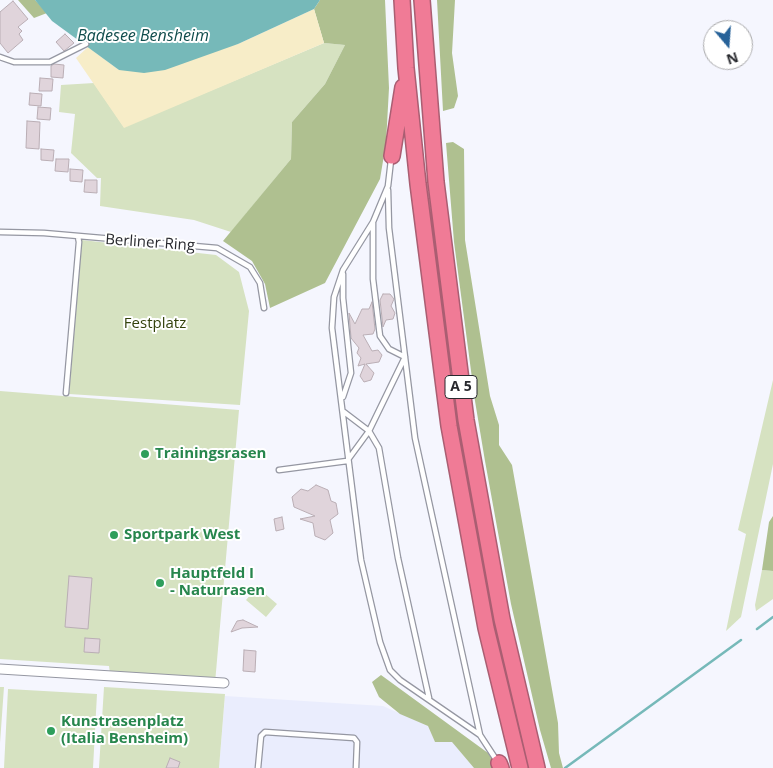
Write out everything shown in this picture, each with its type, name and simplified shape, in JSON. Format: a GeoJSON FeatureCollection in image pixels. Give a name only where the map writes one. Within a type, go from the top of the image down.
{"type":"FeatureCollection","features":[{"type":"Feature","properties":{"kind":"highway","name":"A 5"},"geometry":{"type":"LineString","coordinates":[[402,0],[406,68],[431,294],[449,426],[486,628],[520,768]]}},
{"type":"Feature","properties":{"kind":"highway","name":"A 5"},"geometry":{"type":"LineString","coordinates":[[422,0],[436,182],[466,420],[502,619],[537,768]]}},
{"type":"Feature","properties":{"kind":"highway"},"geometry":{"type":"LineString","coordinates":[[392,156],[406,68]]}},
{"type":"Feature","properties":{"kind":"street"},"geometry":{"type":"LineString","coordinates":[[0,669],[224,683]]}},
{"type":"Feature","properties":{"kind":"lane"},"geometry":{"type":"LineString","coordinates":[[0,57],[14,62],[50,62],[86,44]]}},
{"type":"Feature","properties":{"kind":"lane"},"geometry":{"type":"LineString","coordinates":[[392,156],[388,186],[389,228],[415,438],[480,735],[500,766]]}},
{"type":"Feature","properties":{"kind":"lane"},"geometry":{"type":"LineString","coordinates":[[388,186],[373,222],[343,270],[334,297],[332,328],[344,412],[347,461],[361,560],[380,642],[390,670],[400,680],[429,698],[480,735]]}},
{"type":"Feature","properties":{"kind":"lane"},"geometry":{"type":"LineString","coordinates":[[373,222],[373,280],[380,336],[389,349],[405,357]]}},
{"type":"Feature","properties":{"kind":"lane","name":"Berliner Ring"},"geometry":{"type":"LineString","coordinates":[[0,232],[44,233],[217,248],[250,267],[260,283],[264,308]]}},
{"type":"Feature","properties":{"kind":"lane"},"geometry":{"type":"LineString","coordinates":[[66,393],[78,237]]}},
{"type":"Feature","properties":{"kind":"lane"},"geometry":{"type":"LineString","coordinates":[[342,399],[351,372],[342,298],[343,270]]}},
{"type":"Feature","properties":{"kind":"lane"},"geometry":{"type":"LineString","coordinates":[[278,470],[347,461],[369,431],[405,357]]}},
{"type":"Feature","properties":{"kind":"lane"},"geometry":{"type":"LineString","coordinates":[[344,412],[369,431],[379,448],[398,558],[429,698]]}},
{"type":"Feature","properties":{"kind":"lane"},"geometry":{"type":"LineString","coordinates":[[258,768],[261,736],[265,732],[354,738],[357,742],[356,768]]}},
{"type":"Feature","properties":{"kind":"shaded area"},"geometry":{"type":"Polygon","coordinates":[[[225,696],[383,706],[428,726],[435,742],[452,741],[474,768],[219,768],[225,696]]]}},
{"type":"Feature","properties":{"kind":"green space"},"geometry":{"type":"Polygon","coordinates":[[[18,0],[35,0],[47,13],[34,18],[18,0]]]}},
{"type":"Feature","properties":{"kind":"green space"},"geometry":{"type":"Polygon","coordinates":[[[320,0],[385,0],[389,88],[386,143],[380,179],[325,283],[270,308],[265,284],[252,261],[223,241],[291,159],[292,122],[325,84],[345,45],[324,43],[314,9],[320,0]]]}},
{"type":"Feature","properties":{"kind":"green space"},"geometry":{"type":"Polygon","coordinates":[[[437,0],[455,0],[452,53],[458,96],[454,108],[443,111],[437,0]]]}},
{"type":"Feature","properties":{"kind":"green space"},"geometry":{"type":"Polygon","coordinates":[[[324,43],[345,45],[325,84],[292,122],[291,159],[231,232],[194,220],[100,206],[101,178],[97,178],[71,153],[75,114],[59,112],[61,85],[94,83],[124,127],[324,43]]]}},
{"type":"Feature","properties":{"kind":"green space"},"geometry":{"type":"Polygon","coordinates":[[[453,142],[464,149],[465,240],[490,396],[499,425],[499,445],[512,465],[558,723],[559,753],[563,768],[551,768],[540,730],[511,604],[485,461],[454,242],[446,143],[453,142]]]}},
{"type":"Feature","properties":{"kind":"green space","name":"Festplatz"},"geometry":{"type":"Polygon","coordinates":[[[82,240],[216,255],[239,272],[249,311],[240,405],[69,394],[82,240]]]}},
{"type":"Feature","properties":{"kind":"green space"},"geometry":{"type":"Polygon","coordinates":[[[773,380],[773,464],[741,617],[726,631],[746,534],[738,530],[773,380]]]}},
{"type":"Feature","properties":{"kind":"green space","name":"Sportpark West"},"geometry":{"type":"Polygon","coordinates":[[[0,391],[239,410],[215,683],[110,674],[109,666],[0,659],[0,391]]]}},
{"type":"Feature","properties":{"kind":"green space"},"geometry":{"type":"Polygon","coordinates":[[[773,516],[773,571],[762,570],[769,522],[773,516]]]}},
{"type":"Feature","properties":{"kind":"green space"},"geometry":{"type":"Polygon","coordinates":[[[762,570],[773,571],[773,599],[756,611],[755,605],[762,570]]]}},
{"type":"Feature","properties":{"kind":"green space"},"geometry":{"type":"Polygon","coordinates":[[[257,587],[277,604],[266,617],[246,600],[257,587]]]}},
{"type":"Feature","properties":{"kind":"green space"},"geometry":{"type":"Polygon","coordinates":[[[381,675],[488,753],[498,768],[474,768],[452,742],[435,742],[428,726],[400,714],[379,697],[372,682],[381,675]]]}},
{"type":"Feature","properties":{"kind":"green space"},"geometry":{"type":"Polygon","coordinates":[[[0,687],[4,687],[0,743],[0,687]]]}},
{"type":"Feature","properties":{"kind":"green space"},"geometry":{"type":"Polygon","coordinates":[[[104,687],[225,694],[219,768],[99,768],[104,687]]]}},
{"type":"Feature","properties":{"kind":"green space","name":"Kunstrasenplatz (Italia Bensheim)"},"geometry":{"type":"Polygon","coordinates":[[[8,689],[97,694],[93,768],[4,768],[8,689]]]}},
{"type":"Feature","properties":{"kind":"sand"},"geometry":{"type":"Polygon","coordinates":[[[314,9],[324,43],[124,128],[76,58],[88,47],[119,70],[238,44],[314,9]]]}},
{"type":"Feature","properties":{"kind":"water","name":"Badesee Bensheim"},"geometry":{"type":"Polygon","coordinates":[[[35,0],[320,0],[314,9],[238,44],[165,70],[144,73],[119,70],[52,21],[35,0]]]}},
{"type":"Feature","properties":{"kind":"building"},"geometry":{"type":"Polygon","coordinates":[[[13,1],[28,19],[18,27],[22,31],[19,34],[23,40],[8,53],[0,43],[0,12],[13,1]]]}},
{"type":"Feature","properties":{"kind":"building"},"geometry":{"type":"Polygon","coordinates":[[[65,34],[74,43],[64,51],[56,42],[65,34]]]}},
{"type":"Feature","properties":{"kind":"building"},"geometry":{"type":"Polygon","coordinates":[[[54,64],[64,65],[63,78],[51,77],[51,66],[54,64]]]}},
{"type":"Feature","properties":{"kind":"building"},"geometry":{"type":"Polygon","coordinates":[[[40,78],[53,79],[52,91],[39,91],[40,78]]]}},
{"type":"Feature","properties":{"kind":"building"},"geometry":{"type":"Polygon","coordinates":[[[30,93],[42,94],[41,106],[29,105],[30,93]]]}},
{"type":"Feature","properties":{"kind":"building"},"geometry":{"type":"Polygon","coordinates":[[[38,107],[51,108],[50,120],[37,119],[38,107]]]}},
{"type":"Feature","properties":{"kind":"building"},"geometry":{"type":"Polygon","coordinates":[[[27,121],[40,122],[39,149],[26,148],[27,121]]]}},
{"type":"Feature","properties":{"kind":"building"},"geometry":{"type":"Polygon","coordinates":[[[41,149],[54,150],[53,161],[41,160],[41,149]]]}},
{"type":"Feature","properties":{"kind":"building"},"geometry":{"type":"Polygon","coordinates":[[[56,159],[69,159],[68,172],[55,171],[56,159]]]}},
{"type":"Feature","properties":{"kind":"building"},"geometry":{"type":"Polygon","coordinates":[[[70,169],[83,170],[82,182],[70,181],[70,169]]]}},
{"type":"Feature","properties":{"kind":"building"},"geometry":{"type":"Polygon","coordinates":[[[85,180],[97,180],[97,193],[84,192],[85,180]]]}},
{"type":"Feature","properties":{"kind":"building"},"geometry":{"type":"Polygon","coordinates":[[[383,294],[390,294],[394,299],[391,306],[395,313],[393,319],[386,320],[383,327],[380,300],[383,294]]]}},
{"type":"Feature","properties":{"kind":"building"},"geometry":{"type":"Polygon","coordinates":[[[372,302],[375,329],[373,334],[363,335],[372,351],[378,350],[382,355],[379,362],[366,364],[374,373],[371,380],[364,382],[360,376],[365,364],[358,366],[361,358],[357,353],[359,348],[351,338],[349,313],[355,324],[362,309],[369,309],[372,302]]]}},
{"type":"Feature","properties":{"kind":"building"},"geometry":{"type":"Polygon","coordinates":[[[316,485],[328,490],[331,501],[336,503],[338,514],[330,520],[333,533],[325,540],[315,536],[313,523],[300,519],[315,516],[294,507],[292,497],[301,489],[308,491],[316,485]]]}},
{"type":"Feature","properties":{"kind":"building"},"geometry":{"type":"Polygon","coordinates":[[[282,517],[284,529],[276,531],[274,519],[282,517]]]}},
{"type":"Feature","properties":{"kind":"building"},"geometry":{"type":"Polygon","coordinates":[[[69,576],[92,578],[88,629],[65,627],[69,576]]]}},
{"type":"Feature","properties":{"kind":"building"},"geometry":{"type":"Polygon","coordinates":[[[243,620],[258,627],[242,628],[231,632],[237,621],[243,620]]]}},
{"type":"Feature","properties":{"kind":"building"},"geometry":{"type":"Polygon","coordinates":[[[85,638],[100,639],[99,653],[84,652],[85,638]]]}},
{"type":"Feature","properties":{"kind":"building"},"geometry":{"type":"Polygon","coordinates":[[[244,650],[256,651],[255,672],[243,671],[244,650]]]}},
{"type":"Feature","properties":{"kind":"building"},"geometry":{"type":"Polygon","coordinates":[[[170,758],[180,762],[178,768],[166,768],[170,758]]]}},
{"type":"Feature","properties":{"kind":"waterway"},"geometry":{"type":"LineString","coordinates":[[757,629],[773,617]]}},
{"type":"Feature","properties":{"kind":"waterway"},"geometry":{"type":"LineString","coordinates":[[565,768],[741,640]]}},
{"type":"Feature","properties":{"kind":"place","name":"Trainingsrasen"},"geometry":{"type":"Point","coordinates":[145,454]}},
{"type":"Feature","properties":{"kind":"place","name":"Sportpark West"},"geometry":{"type":"Point","coordinates":[114,535]}},
{"type":"Feature","properties":{"kind":"place","name":"Hauptfeld I - Naturrasen"},"geometry":{"type":"Point","coordinates":[160,583]}},
{"type":"Feature","properties":{"kind":"place","name":"Kunstrasenplatz (Italia Bensheim)"},"geometry":{"type":"Point","coordinates":[51,731]}}]}
